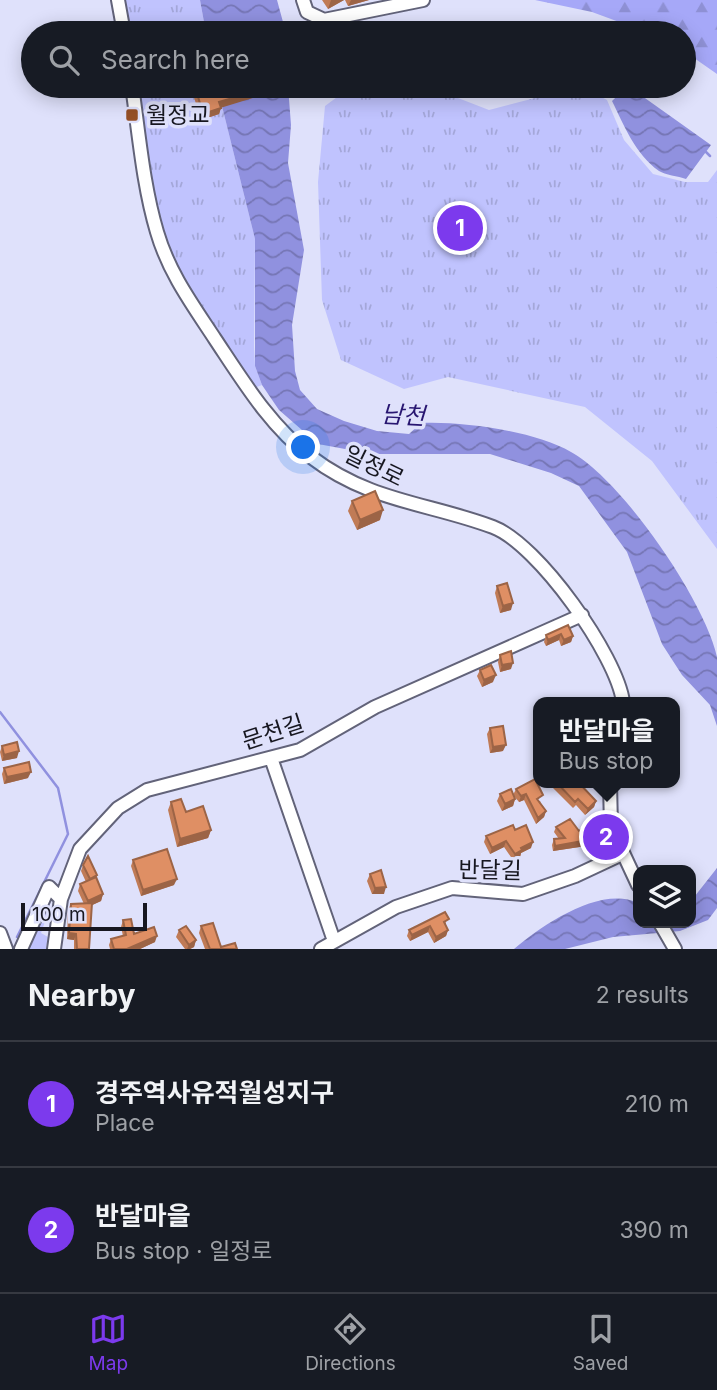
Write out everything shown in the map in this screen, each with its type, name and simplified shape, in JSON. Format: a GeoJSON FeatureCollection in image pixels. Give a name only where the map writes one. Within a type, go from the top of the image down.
{"type":"FeatureCollection","features":[{"type":"Feature","properties":{"kind":"street"},"geometry":{"type":"LineString","coordinates":[[118,0],[122,21]]}},
{"type":"Feature","properties":{"kind":"street"},"geometry":{"type":"LineString","coordinates":[[303,0],[307,12],[324,20],[423,0]]}},
{"type":"Feature","properties":{"kind":"street","name":"일정로"},"geometry":{"type":"LineString","coordinates":[[134,98],[157,231],[174,278],[239,377],[282,432],[313,458],[373,492],[496,528],[531,556],[582,615],[607,657],[621,697]]}},
{"type":"Feature","properties":{"kind":"street","name":"문천길"},"geometry":{"type":"LineString","coordinates":[[54,949],[61,899],[80,849],[118,808],[147,790],[300,750],[375,707],[582,615]]}},
{"type":"Feature","properties":{"kind":"street"},"geometry":{"type":"LineString","coordinates":[[271,758],[334,941]]}},
{"type":"Feature","properties":{"kind":"street"},"geometry":{"type":"LineString","coordinates":[[611,788],[611,827],[633,876]]}},
{"type":"Feature","properties":{"kind":"street","name":"반달길"},"geometry":{"type":"LineString","coordinates":[[321,949],[396,907],[452,888],[523,894],[575,876],[622,854]]}},
{"type":"Feature","properties":{"kind":"street"},"geometry":{"type":"LineString","coordinates":[[21,949],[49,887],[61,899]]}},
{"type":"Feature","properties":{"kind":"street"},"geometry":{"type":"LineString","coordinates":[[663,928],[674,947]]}},
{"type":"Feature","properties":{"kind":"street"},"geometry":{"type":"LineString","coordinates":[[0,933],[6,949]]}},
{"type":"Feature","properties":{"kind":"green space"},"geometry":{"type":"Polygon","coordinates":[[[117,0],[200,0],[204,21],[121,21],[117,0]]]}},
{"type":"Feature","properties":{"kind":"green space"},"geometry":{"type":"Polygon","coordinates":[[[535,0],[717,0],[717,74],[696,59],[696,21],[616,21],[592,12],[535,0]]]}},
{"type":"Feature","properties":{"kind":"green space"},"geometry":{"type":"Polygon","coordinates":[[[134,98],[220,98],[255,239],[254,346],[255,366],[262,385],[249,390],[174,278],[157,231],[134,98]]]}},
{"type":"Feature","properties":{"kind":"green space"},"geometry":{"type":"Polygon","coordinates":[[[336,98],[458,98],[489,110],[535,98],[603,98],[607,100],[624,140],[653,174],[685,182],[708,182],[717,170],[717,549],[652,461],[585,407],[448,377],[404,389],[341,360],[322,300],[318,182],[325,106],[336,98]]]}},
{"type":"Feature","properties":{"kind":"green space"},"geometry":{"type":"Polygon","coordinates":[[[47,908],[56,910],[54,914],[48,913],[41,933],[48,937],[46,949],[27,949],[47,908]]]}},
{"type":"Feature","properties":{"kind":"water"},"geometry":{"type":"Polygon","coordinates":[[[200,0],[277,0],[283,21],[204,21],[200,0]]]}},
{"type":"Feature","properties":{"kind":"water"},"geometry":{"type":"Polygon","coordinates":[[[220,98],[289,98],[291,125],[288,163],[304,250],[292,325],[295,371],[300,390],[317,409],[377,431],[409,434],[421,423],[498,429],[556,445],[591,467],[614,488],[659,544],[696,605],[717,657],[717,726],[710,705],[682,675],[662,644],[627,552],[579,486],[551,473],[490,454],[372,454],[318,444],[279,410],[262,385],[255,366],[255,239],[220,98]]]}},
{"type":"Feature","properties":{"kind":"water"},"geometry":{"type":"Polygon","coordinates":[[[615,98],[645,98],[711,145],[686,179],[665,174],[643,156],[631,139],[612,101],[615,98]]]}},
{"type":"Feature","properties":{"kind":"water"},"geometry":{"type":"Polygon","coordinates":[[[717,868],[717,908],[708,920],[696,925],[696,895],[717,868]]]}},
{"type":"Feature","properties":{"kind":"water"},"geometry":{"type":"Polygon","coordinates":[[[607,899],[633,902],[633,928],[688,928],[613,937],[565,949],[514,949],[540,929],[573,910],[607,899]]]}},
{"type":"Feature","properties":{"kind":"building"},"geometry":{"type":"Polygon","coordinates":[[[198,98],[233,98],[219,102],[221,108],[203,114],[198,98]]]}},
{"type":"Feature","properties":{"kind":"building"},"geometry":{"type":"Polygon","coordinates":[[[375,491],[383,510],[360,520],[352,501],[375,491]]]}},
{"type":"Feature","properties":{"kind":"building"},"geometry":{"type":"Polygon","coordinates":[[[507,583],[513,603],[503,606],[497,586],[507,583]]]}},
{"type":"Feature","properties":{"kind":"building"},"geometry":{"type":"Polygon","coordinates":[[[568,625],[573,636],[564,640],[561,634],[548,640],[546,635],[568,625]]]}},
{"type":"Feature","properties":{"kind":"building"},"geometry":{"type":"Polygon","coordinates":[[[511,651],[513,663],[502,665],[500,655],[511,651]]]}},
{"type":"Feature","properties":{"kind":"building"},"geometry":{"type":"Polygon","coordinates":[[[491,665],[496,675],[484,680],[480,670],[491,665]]]}},
{"type":"Feature","properties":{"kind":"building"},"geometry":{"type":"Polygon","coordinates":[[[503,726],[506,745],[493,747],[490,728],[503,726]]]}},
{"type":"Feature","properties":{"kind":"building"},"geometry":{"type":"Polygon","coordinates":[[[17,742],[19,751],[4,755],[2,746],[17,742]]]}},
{"type":"Feature","properties":{"kind":"building"},"geometry":{"type":"Polygon","coordinates":[[[29,762],[31,772],[7,777],[4,768],[29,762]]]}},
{"type":"Feature","properties":{"kind":"building"},"geometry":{"type":"Polygon","coordinates":[[[533,780],[533,788],[540,788],[543,795],[537,799],[546,811],[538,818],[526,794],[521,796],[516,789],[533,780]]]}},
{"type":"Feature","properties":{"kind":"building"},"geometry":{"type":"Polygon","coordinates":[[[562,788],[584,788],[596,801],[588,809],[578,799],[575,802],[562,788]]]}},
{"type":"Feature","properties":{"kind":"building"},"geometry":{"type":"Polygon","coordinates":[[[511,789],[515,799],[505,804],[500,794],[511,789]]]}},
{"type":"Feature","properties":{"kind":"building"},"geometry":{"type":"Polygon","coordinates":[[[181,799],[186,812],[203,806],[211,830],[180,839],[171,802],[181,799]]]}},
{"type":"Feature","properties":{"kind":"building"},"geometry":{"type":"Polygon","coordinates":[[[570,819],[579,831],[582,829],[588,840],[555,846],[554,839],[565,838],[556,827],[570,819]]]}},
{"type":"Feature","properties":{"kind":"building"},"geometry":{"type":"Polygon","coordinates":[[[513,825],[515,830],[526,825],[533,842],[515,854],[506,841],[492,848],[486,836],[513,825]]]}},
{"type":"Feature","properties":{"kind":"building"},"geometry":{"type":"Polygon","coordinates":[[[167,849],[177,879],[143,890],[133,860],[167,849]]]}},
{"type":"Feature","properties":{"kind":"building"},"geometry":{"type":"Polygon","coordinates":[[[88,856],[97,875],[90,879],[83,865],[88,856]]]}},
{"type":"Feature","properties":{"kind":"building"},"geometry":{"type":"Polygon","coordinates":[[[381,870],[386,887],[375,888],[370,874],[381,870]]]}},
{"type":"Feature","properties":{"kind":"building"},"geometry":{"type":"Polygon","coordinates":[[[96,877],[103,894],[88,901],[80,884],[96,877]]]}},
{"type":"Feature","properties":{"kind":"building"},"geometry":{"type":"Polygon","coordinates":[[[92,903],[89,949],[77,949],[76,934],[69,933],[71,904],[92,903]]]}},
{"type":"Feature","properties":{"kind":"building"},"geometry":{"type":"Polygon","coordinates":[[[445,912],[449,919],[444,922],[448,930],[436,937],[430,926],[412,935],[409,930],[445,912]]]}},
{"type":"Feature","properties":{"kind":"building"},"geometry":{"type":"Polygon","coordinates":[[[131,919],[134,934],[154,927],[157,936],[127,949],[114,949],[111,939],[126,935],[123,920],[131,919]]]}},
{"type":"Feature","properties":{"kind":"building"},"geometry":{"type":"Polygon","coordinates":[[[213,923],[221,947],[235,943],[237,949],[210,949],[201,926],[213,923]]]}},
{"type":"Feature","properties":{"kind":"building"},"geometry":{"type":"Polygon","coordinates":[[[186,926],[196,940],[189,945],[179,930],[186,926]]]}},
{"type":"Feature","properties":{"kind":"waterway"},"geometry":{"type":"LineString","coordinates":[[706,152],[710,156]]}},
{"type":"Feature","properties":{"kind":"waterway"},"geometry":{"type":"LineString","coordinates":[[0,712],[58,788],[68,834],[17,937]]}},
{"type":"Feature","properties":{"kind":"place","name":"월정교"},"geometry":{"type":"Point","coordinates":[132,115]}},
{"type":"Feature","properties":{"kind":"place","name":"경주역사유적월성지구"},"geometry":{"type":"Point","coordinates":[460,228]}},
{"type":"Feature","properties":{"kind":"place","name":"반달마을"},"geometry":{"type":"Point","coordinates":[606,837]}},
{"type":"Feature","properties":{"kind":"water label","name":"남천"},"geometry":{"type":"Point","coordinates":[403,415]}}]}
